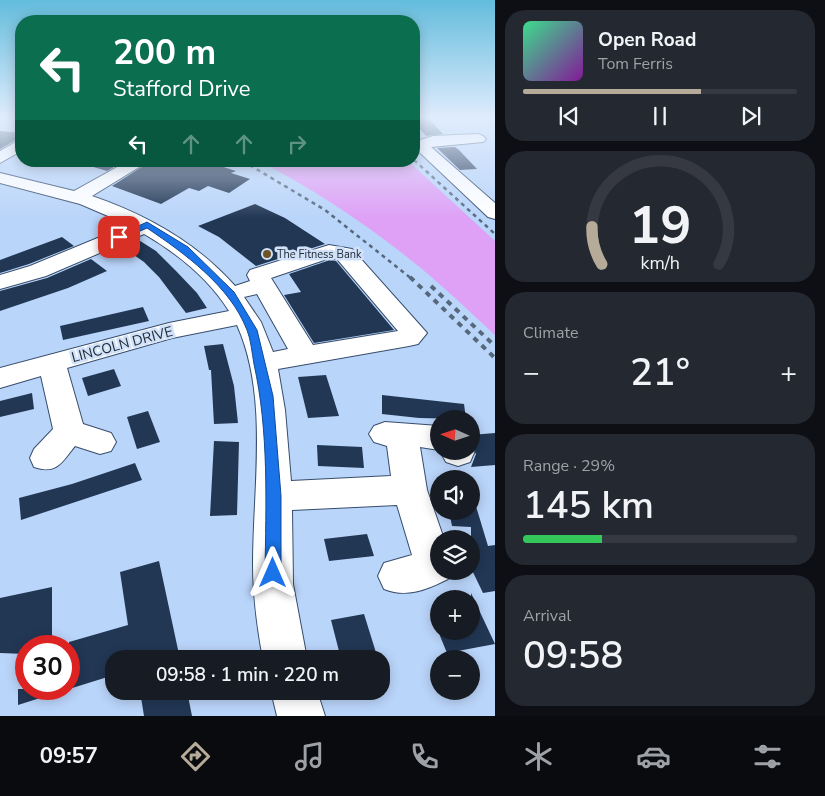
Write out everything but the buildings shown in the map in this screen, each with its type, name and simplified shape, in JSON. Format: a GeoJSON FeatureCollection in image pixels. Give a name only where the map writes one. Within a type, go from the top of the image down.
{"type":"FeatureCollection","features":[{"type":"Feature","properties":{"kind":"street"},"geometry":{"type":"LineString","coordinates":[[0,159],[11,151]]}},
{"type":"Feature","properties":{"kind":"street"},"geometry":{"type":"LineString","coordinates":[[427,151],[495,213]]}},
{"type":"Feature","properties":{"kind":"street"},"geometry":{"type":"LineString","coordinates":[[0,159],[15,153]]}},
{"type":"Feature","properties":{"kind":"street"},"geometry":{"type":"LineString","coordinates":[[77,197],[130,167]]}},
{"type":"Feature","properties":{"kind":"street"},"geometry":{"type":"LineString","coordinates":[[0,178],[77,197],[147,218],[193,256],[238,305],[254,335],[267,396],[274,496],[273,573],[278,623],[283,650]]}},
{"type":"Feature","properties":{"kind":"street"},"geometry":{"type":"LineString","coordinates":[[0,282],[38,270],[147,218]]}},
{"type":"Feature","properties":{"kind":"street"},"geometry":{"type":"LineString","coordinates":[[261,363],[306,357],[409,338],[414,334],[344,254],[329,251],[258,275],[306,357]]}},
{"type":"Feature","properties":{"kind":"street","name":"LINCOLN DRIVE"},"geometry":{"type":"LineString","coordinates":[[0,378],[169,331],[238,305],[264,285]]}},
{"type":"Feature","properties":{"kind":"street"},"geometry":{"type":"LineString","coordinates":[[52,364],[69,432]]}},
{"type":"Feature","properties":{"kind":"street"},"geometry":{"type":"LineString","coordinates":[[69,432],[100,442]]}},
{"type":"Feature","properties":{"kind":"street"},"geometry":{"type":"LineString","coordinates":[[46,458],[69,432]]}},
{"type":"Feature","properties":{"kind":"street"},"geometry":{"type":"LineString","coordinates":[[398,576],[422,572],[434,566],[393,435],[430,436]]}},
{"type":"Feature","properties":{"kind":"street"},"geometry":{"type":"LineString","coordinates":[[274,496],[410,490]]}},
{"type":"Feature","properties":{"kind":"street"},"geometry":{"type":"LineString","coordinates":[[297,700],[301,716]]}},
{"type":"Feature","properties":{"kind":"shaded area"},"geometry":{"type":"Polygon","coordinates":[[[270,167],[415,167],[495,241],[495,335],[412,261],[376,233],[319,195],[270,167]]]}},
{"type":"Feature","properties":{"kind":"railway"},"geometry":{"type":"LineString","coordinates":[[420,165],[495,234]]}},
{"type":"Feature","properties":{"kind":"railway"},"geometry":{"type":"LineString","coordinates":[[253,167],[325,210],[412,279]]}},
{"type":"Feature","properties":{"kind":"railway"},"geometry":{"type":"LineString","coordinates":[[410,277],[495,358]]}},
{"type":"Feature","properties":{"kind":"railway"},"geometry":{"type":"LineString","coordinates":[[431,286],[495,346]]}},
{"type":"Feature","properties":{"kind":"place","name":"The Fitness Bank"},"geometry":{"type":"Point","coordinates":[267,254]}},
{"type":"Feature","properties":{"kind":"route"},"geometry":{"type":"LineString","coordinates":[[119,237],[147,225],[185,249],[230,294],[252,330],[264,376],[267,396],[274,496],[273,573]]}}]}
